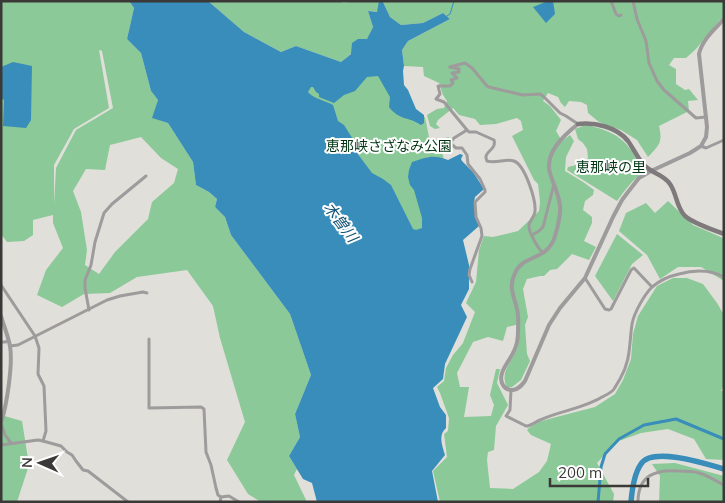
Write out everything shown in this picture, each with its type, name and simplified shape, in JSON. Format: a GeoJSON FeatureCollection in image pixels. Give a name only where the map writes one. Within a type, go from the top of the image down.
{"type":"FeatureCollection","features":[{"type":"Feature","properties":{"kind":"main road"},"geometry":{"type":"LineString","coordinates":[[578,124],[588,122],[607,127],[620,134],[627,140],[642,164],[664,177],[670,183],[678,206],[684,214],[690,219],[723,233]]}},
{"type":"Feature","properties":{"kind":"street"},"geometry":{"type":"LineString","coordinates":[[611,1],[616,14],[621,15]]}},
{"type":"Feature","properties":{"kind":"street"},"geometry":{"type":"LineString","coordinates":[[633,1],[637,19],[646,42],[648,63],[657,82],[696,118],[706,117]]}},
{"type":"Feature","properties":{"kind":"street"},"geometry":{"type":"LineString","coordinates":[[543,253],[537,246],[529,226],[535,210],[530,187],[522,168],[512,160],[487,161],[486,154],[494,147],[494,140],[467,130],[444,102],[436,99],[440,94],[438,86],[450,86],[453,83],[451,80],[457,78],[452,73],[459,72],[459,69],[450,67],[465,63],[472,68],[487,86],[523,95],[540,94],[560,113],[578,124],[561,141],[550,156],[548,168],[560,203],[554,241],[543,253],[521,264],[514,276],[512,292],[518,315],[518,339],[516,348],[504,370],[502,378],[504,386],[511,390],[518,388],[525,381],[552,319],[585,278],[622,200],[636,181],[651,171],[701,146],[706,137],[707,127],[701,48],[705,40],[724,19]]}},
{"type":"Feature","properties":{"kind":"street"},"geometry":{"type":"LineString","coordinates":[[467,130],[454,138],[450,143],[456,148],[462,148],[466,152],[468,164],[480,179],[485,190],[475,202],[476,217],[482,234],[470,269],[472,282]]}},
{"type":"Feature","properties":{"kind":"street"},"geometry":{"type":"LineString","coordinates":[[701,146],[706,148],[724,140]]}},
{"type":"Feature","properties":{"kind":"street"},"geometry":{"type":"LineString","coordinates":[[89,310],[85,280],[91,265],[95,242],[104,213],[146,176]]}},
{"type":"Feature","properties":{"kind":"street"},"geometry":{"type":"LineString","coordinates":[[532,235],[543,227],[554,184]]}},
{"type":"Feature","properties":{"kind":"street"},"geometry":{"type":"LineString","coordinates":[[585,278],[605,309],[609,310],[631,270],[634,268],[652,287]]}},
{"type":"Feature","properties":{"kind":"street"},"geometry":{"type":"LineString","coordinates":[[511,390],[510,410],[506,416],[526,426],[598,400],[613,390],[622,375],[628,359],[634,317],[638,307],[652,287],[668,277],[696,270],[708,271],[724,277]]}},
{"type":"Feature","properties":{"kind":"street"},"geometry":{"type":"LineString","coordinates":[[1,285],[35,336],[39,348],[38,374],[44,386],[46,431],[43,441]]}},
{"type":"Feature","properties":{"kind":"street"},"geometry":{"type":"LineString","coordinates":[[10,346],[18,346],[107,300],[120,296],[147,293]]}},
{"type":"Feature","properties":{"kind":"street"},"geometry":{"type":"LineString","coordinates":[[1,316],[10,346],[10,365],[5,409],[1,423],[5,435],[11,443]]}},
{"type":"Feature","properties":{"kind":"street"},"geometry":{"type":"LineString","coordinates":[[149,339],[149,408],[200,407],[204,409],[206,452],[218,495],[221,497]]}},
{"type":"Feature","properties":{"kind":"street"},"geometry":{"type":"LineString","coordinates":[[1,342],[8,341]]}},
{"type":"Feature","properties":{"kind":"street"},"geometry":{"type":"LineString","coordinates":[[1,445],[38,440],[60,446],[72,455],[84,470],[88,471],[128,502]]}},
{"type":"Feature","properties":{"kind":"street"},"geometry":{"type":"LineString","coordinates":[[638,502],[642,484],[654,473],[661,471],[698,472],[724,485]]}},
{"type":"Feature","properties":{"kind":"street"},"geometry":{"type":"LineString","coordinates":[[221,497],[229,496],[239,502]]}},
{"type":"Feature","properties":{"kind":"street"},"geometry":{"type":"LineString","coordinates":[[220,502],[221,497]]}},
{"type":"Feature","properties":{"kind":"green space"},"geometry":{"type":"Polygon","coordinates":[[[1,1],[129,1],[134,8],[127,39],[141,53],[151,91],[158,100],[153,118],[168,123],[193,162],[196,185],[217,199],[215,207],[225,217],[231,235],[290,314],[311,375],[295,414],[300,437],[289,456],[297,469],[294,475],[307,502],[261,502],[248,494],[227,460],[245,422],[220,338],[213,306],[187,270],[137,277],[110,293],[84,294],[62,307],[37,295],[46,270],[63,248],[53,223],[53,215],[33,220],[33,235],[24,241],[7,242],[1,234],[1,1]],[[99,50],[109,108],[74,129],[54,165],[54,205],[56,168],[76,130],[113,108],[102,51],[99,50]],[[141,137],[110,145],[105,170],[86,169],[73,191],[81,212],[87,250],[85,265],[99,274],[115,252],[148,219],[152,202],[174,183],[178,169],[161,158],[141,137]]]}},
{"type":"Feature","properties":{"kind":"green space"},"geometry":{"type":"Polygon","coordinates":[[[208,1],[341,1],[343,3],[357,1],[724,1],[724,22],[720,20],[686,58],[674,58],[669,65],[676,69],[676,84],[685,90],[689,89],[698,100],[688,101],[689,111],[659,126],[661,136],[659,143],[648,157],[637,140],[621,130],[599,122],[588,113],[587,105],[581,102],[569,101],[565,107],[558,97],[548,93],[543,101],[550,106],[561,120],[556,131],[562,141],[570,135],[574,141],[566,157],[565,171],[594,190],[593,195],[585,201],[583,210],[592,217],[592,223],[584,241],[596,247],[589,260],[572,254],[557,269],[550,270],[544,276],[527,279],[523,289],[528,317],[525,325],[527,354],[530,361],[521,380],[512,387],[507,387],[504,376],[518,346],[520,324],[507,327],[503,341],[488,337],[473,342],[457,373],[460,387],[469,387],[464,417],[491,416],[494,405],[490,395],[496,369],[500,369],[497,383],[508,405],[496,426],[494,450],[488,452],[490,488],[513,489],[539,472],[547,461],[551,444],[531,435],[527,430],[541,421],[595,407],[615,394],[631,359],[633,334],[638,316],[657,286],[673,278],[687,278],[703,284],[724,315],[724,385],[721,391],[724,391],[724,460],[706,459],[694,439],[668,429],[641,433],[616,442],[597,463],[614,494],[613,502],[440,502],[433,471],[447,457],[444,434],[448,431],[449,418],[437,387],[444,381],[446,368],[453,355],[463,343],[475,312],[466,303],[476,282],[479,250],[484,236],[493,237],[518,231],[539,211],[538,184],[534,180],[512,136],[523,130],[521,121],[517,118],[496,124],[480,125],[475,119],[459,115],[453,108],[438,120],[436,124],[440,128],[435,129],[430,126],[427,115],[437,109],[444,108],[447,101],[439,83],[424,76],[423,67],[404,66],[402,50],[408,41],[450,19],[443,13],[423,23],[401,25],[390,17],[383,2],[377,12],[368,11],[373,27],[367,40],[341,62],[296,46],[281,52],[244,32],[208,1]]]}},
{"type":"Feature","properties":{"kind":"green space","name":"恵那峡さざなみ公園"},"geometry":{"type":"Polygon","coordinates":[[[381,70],[403,115],[425,117],[430,142],[449,137],[451,145],[442,152],[444,160],[428,227],[413,235],[300,93],[312,81],[381,70]]]}},
{"type":"Feature","properties":{"kind":"green space","name":"恵那峡の里"},"geometry":{"type":"Polygon","coordinates":[[[586,125],[605,130],[617,136],[627,144],[644,171],[629,185],[617,201],[567,170],[568,167],[584,163],[588,158],[587,149],[578,139],[575,129],[586,125]]]}},
{"type":"Feature","properties":{"kind":"green space"},"geometry":{"type":"Polygon","coordinates":[[[668,201],[693,225],[723,238],[724,236],[724,281],[701,267],[678,267],[660,279],[647,255],[619,231],[626,213],[646,203],[655,213],[668,201]]]}},
{"type":"Feature","properties":{"kind":"green space"},"geometry":{"type":"Polygon","coordinates":[[[617,234],[643,255],[632,264],[613,301],[595,276],[617,234]]]}},
{"type":"Feature","properties":{"kind":"green space"},"geometry":{"type":"Polygon","coordinates":[[[1,415],[22,421],[29,465],[17,502],[1,502],[1,415]]]}},
{"type":"Feature","properties":{"kind":"green space"},"geometry":{"type":"Polygon","coordinates":[[[675,463],[724,476],[724,502],[659,502],[660,476],[652,464],[675,463]]]}},
{"type":"Feature","properties":{"kind":"water","name":"木曽川"},"geometry":{"type":"Polygon","coordinates":[[[129,1],[208,1],[244,32],[281,52],[296,46],[341,62],[351,54],[352,43],[358,39],[367,39],[373,27],[368,11],[377,12],[379,1],[383,2],[390,17],[401,25],[423,23],[443,13],[450,19],[408,41],[402,50],[404,85],[416,109],[424,115],[424,123],[421,125],[397,114],[389,107],[390,97],[378,76],[367,77],[355,91],[344,95],[334,103],[319,97],[319,94],[313,87],[308,92],[316,98],[333,105],[338,121],[344,125],[354,141],[354,149],[372,173],[391,185],[413,229],[422,228],[422,218],[408,177],[412,162],[430,157],[448,160],[460,154],[463,155],[462,161],[473,172],[484,189],[475,197],[474,202],[479,226],[463,240],[469,265],[469,289],[461,305],[467,317],[445,364],[443,379],[433,388],[440,407],[446,415],[446,428],[441,437],[445,455],[432,471],[438,502],[317,502],[312,483],[303,479],[289,456],[300,437],[295,414],[311,375],[290,314],[231,235],[225,217],[215,207],[217,199],[196,185],[193,162],[168,123],[152,118],[158,100],[151,91],[141,53],[127,39],[134,8],[129,1]]]}},
{"type":"Feature","properties":{"kind":"water"},"geometry":{"type":"Polygon","coordinates":[[[553,1],[555,14],[546,23],[533,7],[553,1]]]}},
{"type":"Feature","properties":{"kind":"water"},"geometry":{"type":"Polygon","coordinates":[[[13,62],[32,66],[31,120],[26,128],[3,126],[4,100],[1,98],[1,67],[13,62]]]}},
{"type":"Feature","properties":{"kind":"waterway"},"geometry":{"type":"LineString","coordinates":[[447,16],[450,14],[454,1]]}},
{"type":"Feature","properties":{"kind":"waterway"},"geometry":{"type":"LineString","coordinates":[[598,502],[601,467],[605,454],[619,439],[644,425],[676,419],[724,439]]}},
{"type":"Feature","properties":{"kind":"waterway"},"geometry":{"type":"LineString","coordinates":[[631,502],[637,472],[641,464],[647,459],[656,456],[668,456],[724,469]]}}]}
